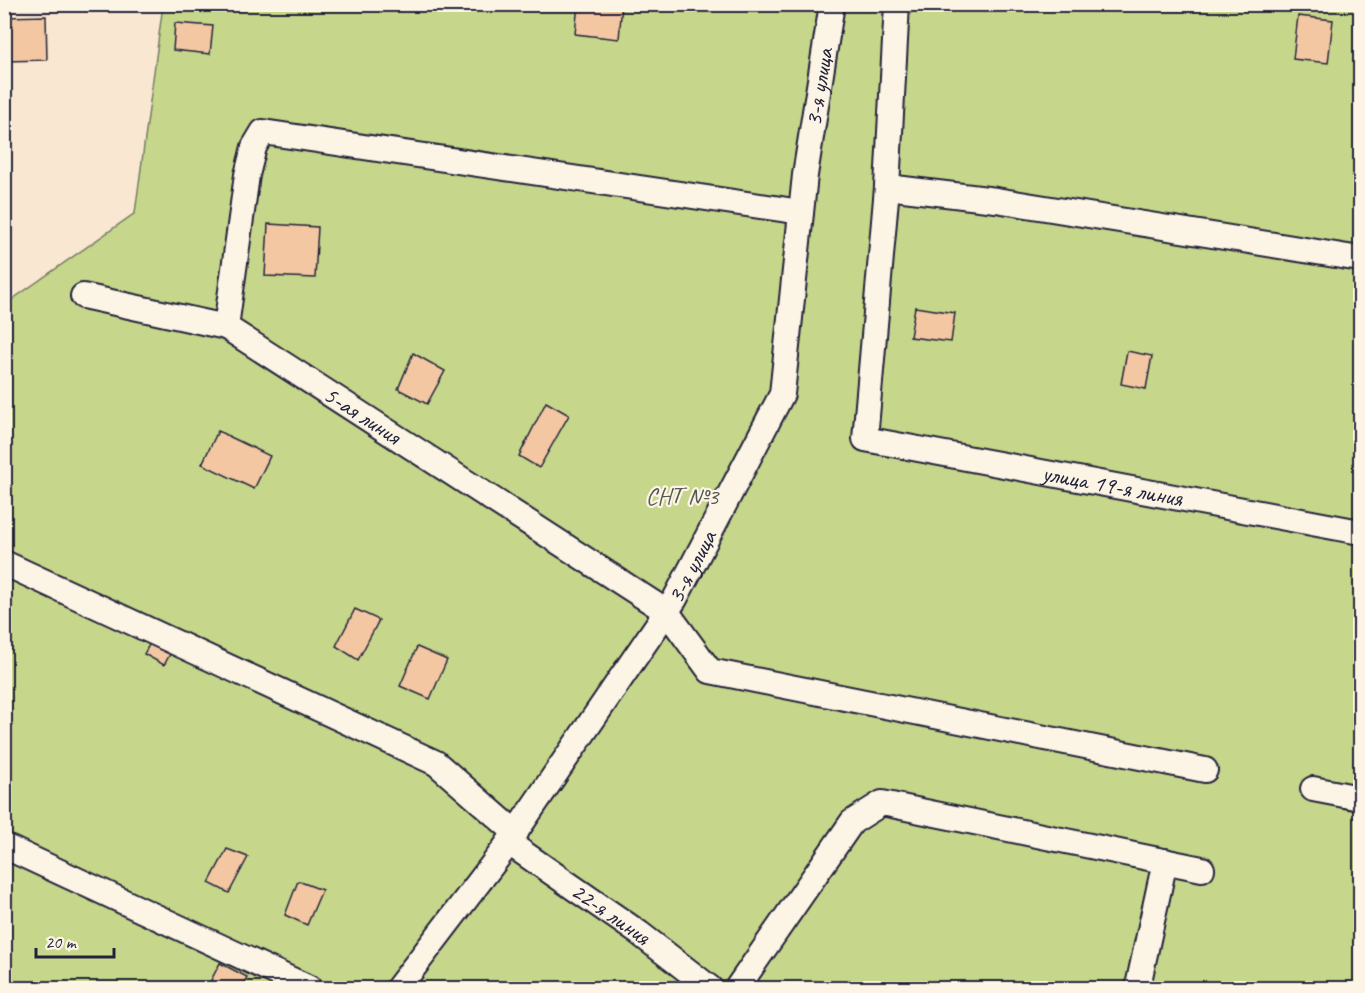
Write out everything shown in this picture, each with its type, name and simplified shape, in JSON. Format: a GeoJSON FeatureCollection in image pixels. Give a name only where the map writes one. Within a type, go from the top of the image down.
{"type":"FeatureCollection","features":[{"type":"Feature","properties":{"kind":"street","name":"3-я улица"},"geometry":{"type":"LineString","coordinates":[[398,988],[512,838],[667,612],[782,394],[801,212],[832,4]]}},
{"type":"Feature","properties":{"kind":"street"},"geometry":{"type":"LineString","coordinates":[[897,4],[888,187],[996,200],[1360,259]]}},
{"type":"Feature","properties":{"kind":"street"},"geometry":{"type":"LineString","coordinates":[[83,296],[226,327],[247,174],[254,147],[264,132],[801,212]]}},
{"type":"Feature","properties":{"kind":"street","name":"улица 19-я линия"},"geometry":{"type":"LineString","coordinates":[[888,187],[865,439],[1360,532]]}},
{"type":"Feature","properties":{"kind":"street","name":"5-ая линия"},"geometry":{"type":"LineString","coordinates":[[226,327],[667,612]]}},
{"type":"Feature","properties":{"kind":"street","name":"22-я линия"},"geometry":{"type":"LineString","coordinates":[[4,563],[436,763],[512,838],[710,988]]}},
{"type":"Feature","properties":{"kind":"street"},"geometry":{"type":"LineString","coordinates":[[667,612],[710,671],[1205,770]]}},
{"type":"Feature","properties":{"kind":"street"},"geometry":{"type":"LineString","coordinates":[[1313,789],[1360,798]]}},
{"type":"Feature","properties":{"kind":"street"},"geometry":{"type":"LineString","coordinates":[[737,988],[852,822],[882,803],[1202,869]]}},
{"type":"Feature","properties":{"kind":"street"},"geometry":{"type":"LineString","coordinates":[[4,846],[309,988]]}},
{"type":"Feature","properties":{"kind":"street"},"geometry":{"type":"LineString","coordinates":[[1138,986],[1165,861]]}},
{"type":"Feature","properties":{"kind":"green space","name":"СНТ №3"},"geometry":{"type":"Polygon","coordinates":[[[163,5],[1360,5],[1360,988],[5,988],[5,312],[10,301],[135,213],[163,5]]]}},
{"type":"Feature","properties":{"kind":"building"},"geometry":{"type":"Polygon","coordinates":[[[578,4],[622,4],[619,39],[575,34],[578,4]]]}},
{"type":"Feature","properties":{"kind":"building"},"geometry":{"type":"Polygon","coordinates":[[[46,16],[47,60],[4,61],[4,17],[46,16]]]}},
{"type":"Feature","properties":{"kind":"building"},"geometry":{"type":"Polygon","coordinates":[[[1298,16],[1333,20],[1328,63],[1293,59],[1298,16]]]}},
{"type":"Feature","properties":{"kind":"building"},"geometry":{"type":"Polygon","coordinates":[[[175,23],[213,26],[210,54],[173,50],[175,23]]]}},
{"type":"Feature","properties":{"kind":"building"},"geometry":{"type":"Polygon","coordinates":[[[268,224],[318,227],[315,278],[265,276],[268,224]]]}},
{"type":"Feature","properties":{"kind":"building"},"geometry":{"type":"Polygon","coordinates":[[[915,307],[955,313],[951,342],[910,337],[915,307]]]}},
{"type":"Feature","properties":{"kind":"building"},"geometry":{"type":"Polygon","coordinates":[[[1127,351],[1152,356],[1146,389],[1121,384],[1127,351]]]}},
{"type":"Feature","properties":{"kind":"building"},"geometry":{"type":"Polygon","coordinates":[[[413,353],[445,371],[427,404],[398,389],[413,353]]]}},
{"type":"Feature","properties":{"kind":"building"},"geometry":{"type":"Polygon","coordinates":[[[546,402],[569,415],[539,468],[519,456],[546,402]]]}},
{"type":"Feature","properties":{"kind":"building"},"geometry":{"type":"Polygon","coordinates":[[[218,431],[270,456],[254,489],[202,464],[218,431]]]}},
{"type":"Feature","properties":{"kind":"building"},"geometry":{"type":"Polygon","coordinates":[[[355,609],[379,620],[358,660],[336,646],[355,609]]]}},
{"type":"Feature","properties":{"kind":"building"},"geometry":{"type":"Polygon","coordinates":[[[154,636],[174,647],[164,665],[144,654],[154,636]]]}},
{"type":"Feature","properties":{"kind":"building"},"geometry":{"type":"Polygon","coordinates":[[[417,647],[447,660],[430,699],[400,686],[417,647]]]}},
{"type":"Feature","properties":{"kind":"building"},"geometry":{"type":"Polygon","coordinates":[[[227,849],[248,857],[229,893],[209,883],[227,849]]]}},
{"type":"Feature","properties":{"kind":"building"},"geometry":{"type":"Polygon","coordinates":[[[298,881],[322,890],[307,925],[285,915],[298,881]]]}},
{"type":"Feature","properties":{"kind":"building"},"geometry":{"type":"Polygon","coordinates":[[[220,963],[247,977],[241,988],[207,988],[220,963]]]}}]}
